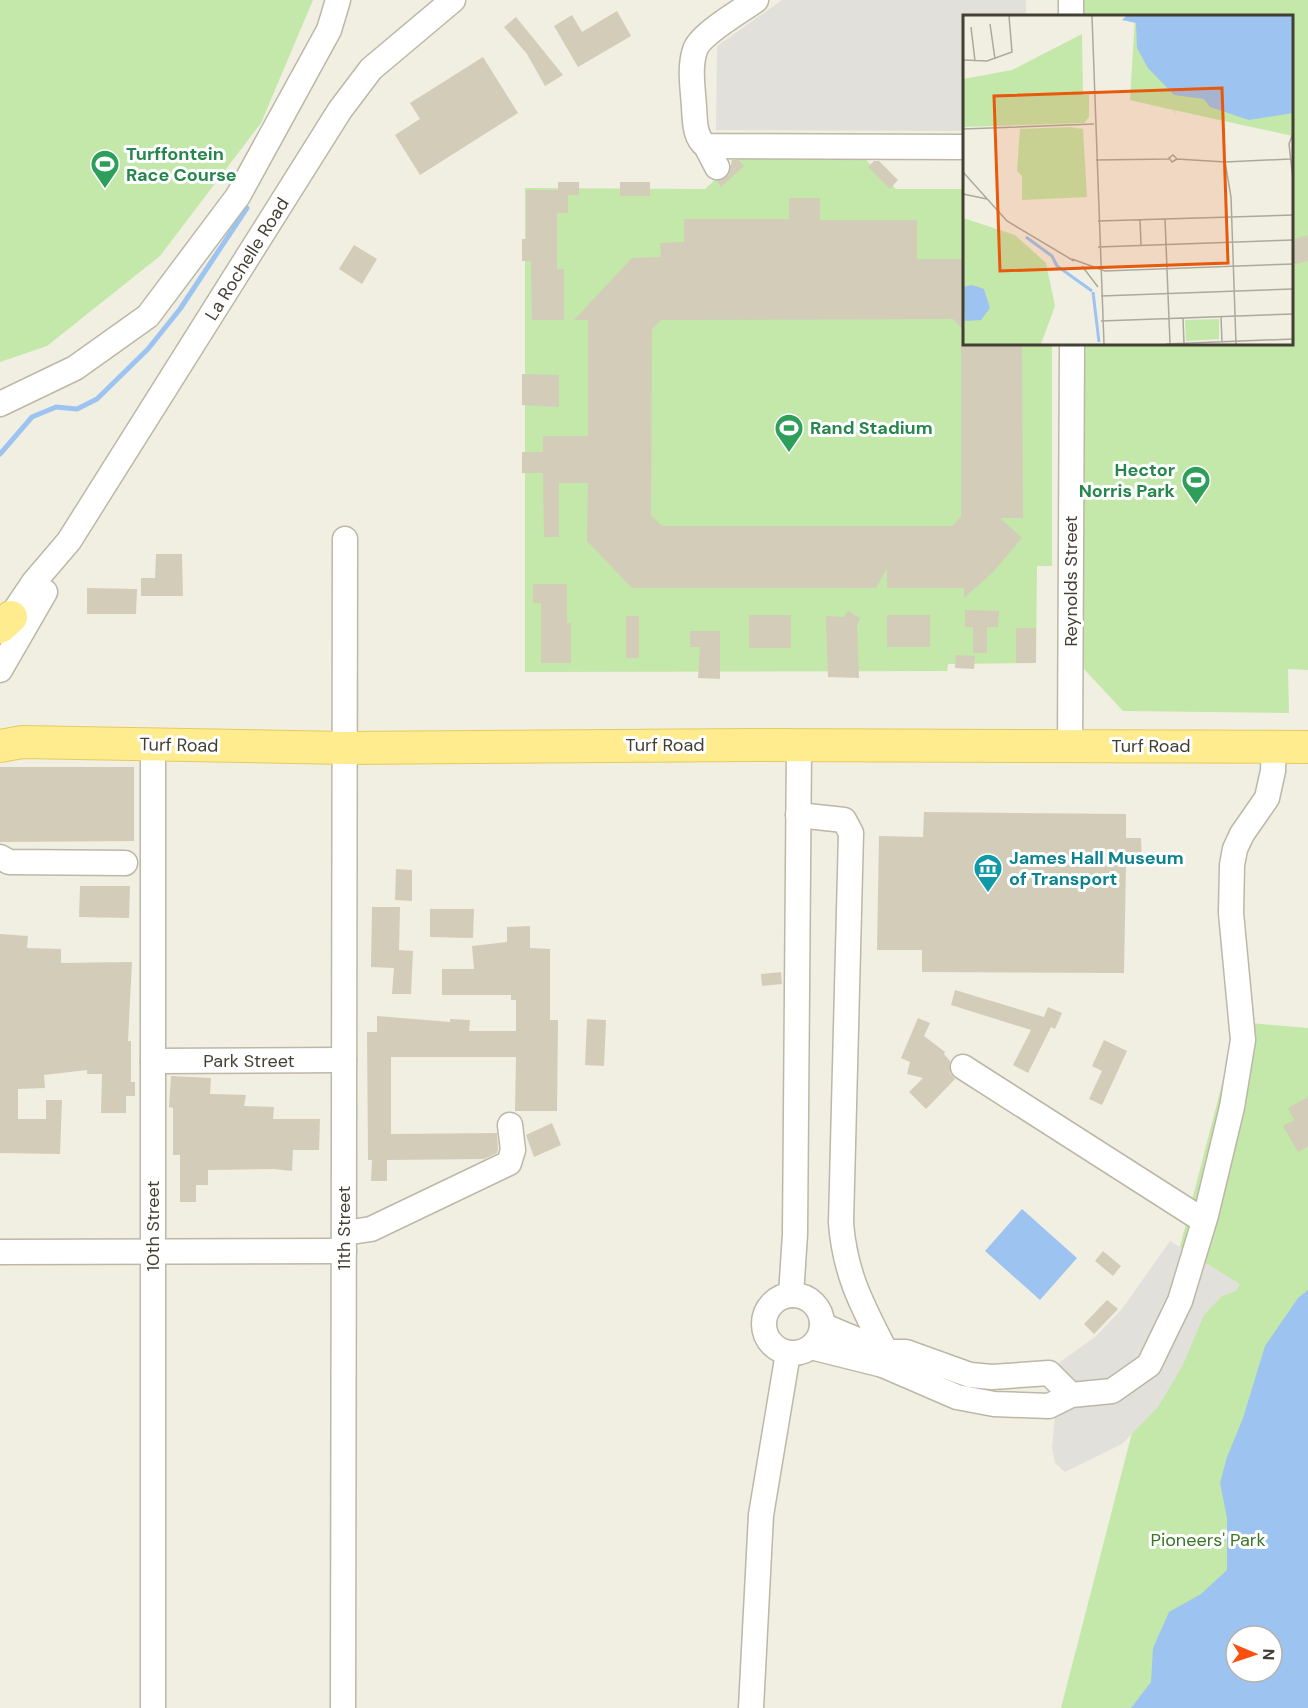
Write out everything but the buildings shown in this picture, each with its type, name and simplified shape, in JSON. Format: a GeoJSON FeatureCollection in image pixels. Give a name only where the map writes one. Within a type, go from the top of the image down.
{"type":"FeatureCollection","features":[{"type":"Feature","properties":{"kind":"main road","name":"Turf Road"},"geometry":{"type":"LineString","coordinates":[[7,741],[345,748],[1308,747]]}},
{"type":"Feature","properties":{"kind":"street"},"geometry":{"type":"LineString","coordinates":[[0,404],[75,368],[148,316],[238,196],[329,30],[338,0]]}},
{"type":"Feature","properties":{"kind":"street","name":"La Rochelle Road"},"geometry":{"type":"LineString","coordinates":[[0,670],[50,583],[69,541],[340,110],[371,69],[453,0]]}},
{"type":"Feature","properties":{"kind":"street"},"geometry":{"type":"LineString","coordinates":[[717,167],[705,146],[699,141],[696,126],[692,82],[695,48],[705,36],[756,0]]}},
{"type":"Feature","properties":{"kind":"street"},"geometry":{"type":"LineString","coordinates":[[705,146],[963,147]]}},
{"type":"Feature","properties":{"kind":"street","name":"Reynolds Street"},"geometry":{"type":"LineString","coordinates":[[1070,746],[1072,345]]}},
{"type":"Feature","properties":{"kind":"street","name":"11th Street"},"geometry":{"type":"LineString","coordinates":[[343,1708],[345,539]]}},
{"type":"Feature","properties":{"kind":"street","name":"La Rochelle Road"},"geometry":{"type":"LineString","coordinates":[[4,626],[34,582],[69,541]]}},
{"type":"Feature","properties":{"kind":"street","name":"10th Street"},"geometry":{"type":"LineString","coordinates":[[153,744],[153,1708]]}},
{"type":"Feature","properties":{"kind":"street"},"geometry":{"type":"LineString","coordinates":[[791,1295],[795,1216],[799,747]]}},
{"type":"Feature","properties":{"kind":"street"},"geometry":{"type":"LineString","coordinates":[[811,1347],[884,1359],[906,1352],[970,1375],[992,1377],[1048,1373],[1071,1395],[1112,1391],[1149,1365],[1180,1301],[1204,1221],[1232,1107],[1243,1040],[1231,913],[1232,865],[1235,849],[1267,798],[1271,787],[1274,747]]}},
{"type":"Feature","properties":{"kind":"street"},"geometry":{"type":"LineString","coordinates":[[798,815],[844,820],[851,833],[841,1223],[844,1254],[851,1282],[884,1359]]}},
{"type":"Feature","properties":{"kind":"street"},"geometry":{"type":"LineString","coordinates":[[0,857],[9,862],[125,863]]}},
{"type":"Feature","properties":{"kind":"street","name":"Park Street"},"geometry":{"type":"LineString","coordinates":[[153,1061],[344,1060]]}},
{"type":"Feature","properties":{"kind":"street"},"geometry":{"type":"LineString","coordinates":[[963,1067],[1204,1221]]}},
{"type":"Feature","properties":{"kind":"street"},"geometry":{"type":"LineString","coordinates":[[0,1252],[153,1251],[344,1242],[509,1163],[513,1150],[510,1125]]}},
{"type":"Feature","properties":{"kind":"street"},"geometry":{"type":"LineString","coordinates":[[791,1295],[813,1303],[818,1309],[822,1325],[817,1340],[811,1347],[796,1353],[788,1353],[773,1346],[768,1340],[764,1324],[769,1308],[775,1301],[791,1295]]}},
{"type":"Feature","properties":{"kind":"street"},"geometry":{"type":"LineString","coordinates":[[822,1325],[884,1359]]}},
{"type":"Feature","properties":{"kind":"street"},"geometry":{"type":"LineString","coordinates":[[751,1708],[761,1515],[788,1353]]}},
{"type":"Feature","properties":{"kind":"green space","name":"Turffontein Race Course"},"geometry":{"type":"Polygon","coordinates":[[[0,0],[313,0],[261,123],[160,256],[47,346],[0,362],[0,0]]]}},
{"type":"Feature","properties":{"kind":"green space","name":"Hector Norris Park"},"geometry":{"type":"Polygon","coordinates":[[[1084,0],[1308,0],[1308,670],[1288,669],[1289,713],[1123,711],[1084,669],[1084,345],[1293,345],[1293,15],[1084,15],[1084,0]]]}},
{"type":"Feature","properties":{"kind":"green space","name":"Rand Stadium"},"geometry":{"type":"Polygon","coordinates":[[[738,159],[866,160],[896,189],[963,189],[963,345],[1052,345],[1052,566],[1037,566],[1036,663],[948,664],[947,671],[525,672],[525,188],[705,189],[738,159]]]}},
{"type":"Feature","properties":{"kind":"green space","name":"Pioneers' Park"},"geometry":{"type":"Polygon","coordinates":[[[1238,1022],[1308,1028],[1308,1708],[1061,1708],[1238,1022]]]}},
{"type":"Feature","properties":{"kind":"shaded area"},"geometry":{"type":"Polygon","coordinates":[[[782,0],[1026,0],[1026,15],[963,15],[963,131],[716,130],[717,46],[782,0]]]}},
{"type":"Feature","properties":{"kind":"shaded area"},"geometry":{"type":"Polygon","coordinates":[[[1170,1241],[1240,1284],[1236,1291],[1222,1296],[1204,1315],[1183,1365],[1158,1407],[1122,1444],[1065,1472],[1055,1463],[1052,1448],[1060,1362],[1095,1337],[1122,1309],[1170,1241]]]}},
{"type":"Feature","properties":{"kind":"water"},"geometry":{"type":"Polygon","coordinates":[[[1022,1209],[1077,1258],[1040,1300],[985,1251],[1022,1209]]]}},
{"type":"Feature","properties":{"kind":"water"},"geometry":{"type":"Polygon","coordinates":[[[1308,1290],[1308,1708],[1131,1708],[1151,1682],[1153,1648],[1169,1612],[1201,1594],[1227,1570],[1227,1518],[1220,1483],[1265,1346],[1298,1298],[1308,1290]]]}},
{"type":"Feature","properties":{"kind":"waterway"},"geometry":{"type":"LineString","coordinates":[[0,454],[32,417],[56,407],[77,409],[97,399],[148,349],[180,309],[247,208]]}},
{"type":"Feature","properties":{"kind":"place","name":"Turffontein Race Course"},"geometry":{"type":"Point","coordinates":[105,190]}},
{"type":"Feature","properties":{"kind":"place","name":"Rand Stadium"},"geometry":{"type":"Point","coordinates":[789,454]}},
{"type":"Feature","properties":{"kind":"place","name":"Hector Norris Park"},"geometry":{"type":"Point","coordinates":[1196,506]}},
{"type":"Feature","properties":{"kind":"place","name":"James Hall Museum of Transport"},"geometry":{"type":"Point","coordinates":[988,894]}}]}
